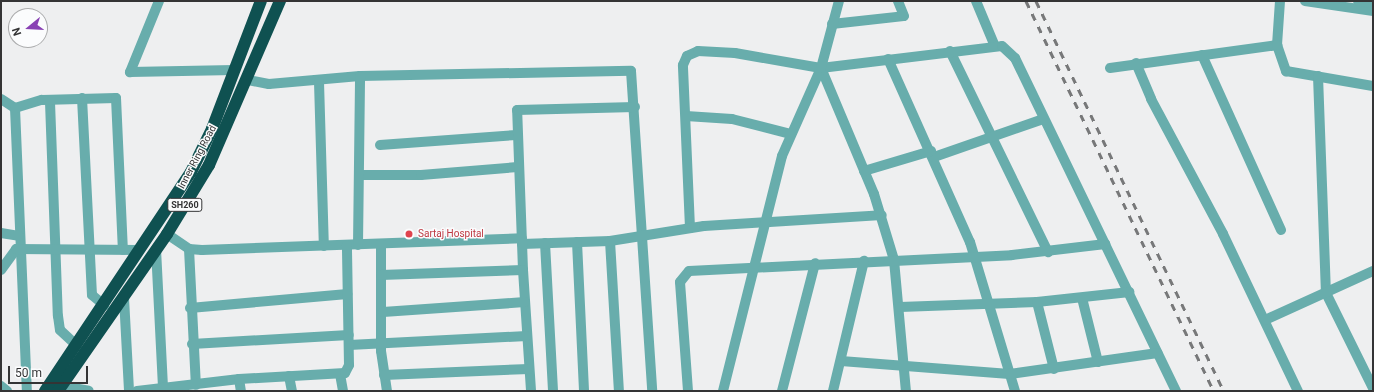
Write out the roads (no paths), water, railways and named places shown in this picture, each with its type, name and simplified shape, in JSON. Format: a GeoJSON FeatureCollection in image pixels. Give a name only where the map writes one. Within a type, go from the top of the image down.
{"type":"FeatureCollection","features":[{"type":"Feature","properties":{"kind":"highway","name":"Inner Ring Road"},"geometry":{"type":"LineString","coordinates":[[45,391],[104,306],[191,172],[261,1]]}},
{"type":"Feature","properties":{"kind":"highway","name":"Inner Ring Road"},"geometry":{"type":"LineString","coordinates":[[60,389],[167,234],[208,165],[248,80],[280,1]]}},
{"type":"Feature","properties":{"kind":"street"},"geometry":{"type":"LineString","coordinates":[[159,1],[130,72],[234,70]]}},
{"type":"Feature","properties":{"kind":"street"},"geometry":{"type":"LineString","coordinates":[[723,391],[756,266],[766,221],[791,134],[820,68],[839,1]]}},
{"type":"Feature","properties":{"kind":"street"},"geometry":{"type":"LineString","coordinates":[[832,24],[904,16],[898,1]]}},
{"type":"Feature","properties":{"kind":"street"},"geometry":{"type":"LineString","coordinates":[[976,1],[994,44]]}},
{"type":"Feature","properties":{"kind":"street"},"geometry":{"type":"LineString","coordinates":[[1280,1],[1277,46],[1286,71],[1373,86]]}},
{"type":"Feature","properties":{"kind":"street"},"geometry":{"type":"LineString","coordinates":[[1305,1],[1373,11]]}},
{"type":"Feature","properties":{"kind":"street"},"geometry":{"type":"LineString","coordinates":[[1358,1],[1373,3]]}},
{"type":"Feature","properties":{"kind":"street"},"geometry":{"type":"LineString","coordinates":[[690,228],[683,65],[687,56],[698,51],[735,53],[820,68],[994,44],[1009,50],[1015,58],[1043,119],[1129,292],[1176,391]]}},
{"type":"Feature","properties":{"kind":"street"},"geometry":{"type":"LineString","coordinates":[[1110,68],[1136,63],[1277,46]]}},
{"type":"Feature","properties":{"kind":"street"},"geometry":{"type":"LineString","coordinates":[[950,51],[991,138],[1048,252]]}},
{"type":"Feature","properties":{"kind":"street"},"geometry":{"type":"LineString","coordinates":[[1202,55],[1281,230]]}},
{"type":"Feature","properties":{"kind":"street"},"geometry":{"type":"LineString","coordinates":[[888,58],[932,154],[976,257],[988,305],[1015,391]]}},
{"type":"Feature","properties":{"kind":"street"},"geometry":{"type":"LineString","coordinates":[[1136,63],[1151,99],[1265,320],[1298,391]]}},
{"type":"Feature","properties":{"kind":"street"},"geometry":{"type":"LineString","coordinates":[[248,80],[269,84],[319,82],[360,76],[626,68],[633,76],[644,238],[652,391]]}},
{"type":"Feature","properties":{"kind":"street"},"geometry":{"type":"LineString","coordinates":[[820,68],[882,215],[894,260],[900,306],[906,391]]}},
{"type":"Feature","properties":{"kind":"street"},"geometry":{"type":"LineString","coordinates":[[137,391],[202,386],[239,379],[340,374],[349,365],[347,294],[360,175],[360,76]]}},
{"type":"Feature","properties":{"kind":"street"},"geometry":{"type":"LineString","coordinates":[[1318,76],[1326,293],[1373,388]]}},
{"type":"Feature","properties":{"kind":"street"},"geometry":{"type":"LineString","coordinates":[[319,82],[324,246]]}},
{"type":"Feature","properties":{"kind":"street"},"geometry":{"type":"LineString","coordinates":[[1,99],[15,108],[42,100],[50,102],[82,98],[116,98],[123,250]]}},
{"type":"Feature","properties":{"kind":"street"},"geometry":{"type":"LineString","coordinates":[[82,98],[92,295],[104,306]]}},
{"type":"Feature","properties":{"kind":"street"},"geometry":{"type":"LineString","coordinates":[[50,102],[60,330],[77,346]]}},
{"type":"Feature","properties":{"kind":"street"},"geometry":{"type":"LineString","coordinates":[[15,108],[19,249],[27,391]]}},
{"type":"Feature","properties":{"kind":"street"},"geometry":{"type":"LineString","coordinates":[[531,391],[523,270],[516,115],[522,108],[635,108]]}},
{"type":"Feature","properties":{"kind":"street"},"geometry":{"type":"LineString","coordinates":[[686,116],[732,119],[791,134]]}},
{"type":"Feature","properties":{"kind":"street"},"geometry":{"type":"LineString","coordinates":[[864,171],[991,138],[1043,119]]}},
{"type":"Feature","properties":{"kind":"street"},"geometry":{"type":"LineString","coordinates":[[380,144],[517,135]]}},
{"type":"Feature","properties":{"kind":"street"},"geometry":{"type":"LineString","coordinates":[[360,175],[518,167]]}},
{"type":"Feature","properties":{"kind":"street"},"geometry":{"type":"LineString","coordinates":[[167,234],[189,249],[522,241],[545,243],[610,241],[644,238],[690,228],[766,221],[882,215]]}},
{"type":"Feature","properties":{"kind":"street"},"geometry":{"type":"LineString","coordinates":[[1,233],[19,236]]}},
{"type":"Feature","properties":{"kind":"street"},"geometry":{"type":"LineString","coordinates":[[610,241],[619,391]]}},
{"type":"Feature","properties":{"kind":"street"},"geometry":{"type":"LineString","coordinates":[[577,242],[584,391]]}},
{"type":"Feature","properties":{"kind":"street"},"geometry":{"type":"LineString","coordinates":[[545,243],[553,391]]}},
{"type":"Feature","properties":{"kind":"street"},"geometry":{"type":"LineString","coordinates":[[381,244],[383,312],[381,344],[387,391]]}},
{"type":"Feature","properties":{"kind":"street"},"geometry":{"type":"LineString","coordinates":[[688,391],[682,276],[689,271],[815,263],[976,257],[1048,252],[1105,244]]}},
{"type":"Feature","properties":{"kind":"street"},"geometry":{"type":"LineString","coordinates":[[19,249],[89,251],[139,250]]}},
{"type":"Feature","properties":{"kind":"street"},"geometry":{"type":"LineString","coordinates":[[1,270],[19,249]]}},
{"type":"Feature","properties":{"kind":"street"},"geometry":{"type":"LineString","coordinates":[[156,249],[163,389]]}},
{"type":"Feature","properties":{"kind":"street"},"geometry":{"type":"LineString","coordinates":[[189,249],[192,344],[202,386]]}},
{"type":"Feature","properties":{"kind":"street"},"geometry":{"type":"LineString","coordinates":[[833,391],[864,261]]}},
{"type":"Feature","properties":{"kind":"street"},"geometry":{"type":"LineString","coordinates":[[782,391],[815,263]]}},
{"type":"Feature","properties":{"kind":"street"},"geometry":{"type":"LineString","coordinates":[[381,275],[523,270]]}},
{"type":"Feature","properties":{"kind":"street"},"geometry":{"type":"LineString","coordinates":[[1265,320],[1373,271]]}},
{"type":"Feature","properties":{"kind":"street"},"geometry":{"type":"LineString","coordinates":[[900,306],[988,305],[1082,298],[1129,292]]}},
{"type":"Feature","properties":{"kind":"street"},"geometry":{"type":"LineString","coordinates":[[190,308],[347,294]]}},
{"type":"Feature","properties":{"kind":"street"},"geometry":{"type":"LineString","coordinates":[[124,298],[129,391]]}},
{"type":"Feature","properties":{"kind":"street"},"geometry":{"type":"LineString","coordinates":[[1082,298],[1098,362]]}},
{"type":"Feature","properties":{"kind":"street"},"geometry":{"type":"LineString","coordinates":[[383,312],[525,302]]}},
{"type":"Feature","properties":{"kind":"street"},"geometry":{"type":"LineString","coordinates":[[1037,302],[1054,369]]}},
{"type":"Feature","properties":{"kind":"street"},"geometry":{"type":"LineString","coordinates":[[192,344],[349,340],[381,344],[527,336]]}},
{"type":"Feature","properties":{"kind":"street"},"geometry":{"type":"LineString","coordinates":[[841,361],[1010,374],[1054,369],[1158,353]]}},
{"type":"Feature","properties":{"kind":"street"},"geometry":{"type":"LineString","coordinates":[[384,375],[529,369]]}},
{"type":"Feature","properties":{"kind":"street"},"geometry":{"type":"LineString","coordinates":[[340,374],[343,391]]}},
{"type":"Feature","properties":{"kind":"street"},"geometry":{"type":"LineString","coordinates":[[289,376],[292,391]]}},
{"type":"Feature","properties":{"kind":"street"},"geometry":{"type":"LineString","coordinates":[[239,379],[241,391]]}},
{"type":"Feature","properties":{"kind":"street"},"geometry":{"type":"LineString","coordinates":[[1,386],[7,391]]}},
{"type":"Feature","properties":{"kind":"street"},"geometry":{"type":"LineString","coordinates":[[60,389],[89,391]]}},
{"type":"Feature","properties":{"kind":"railway"},"geometry":{"type":"LineString","coordinates":[[1026,1],[1214,391]]}},
{"type":"Feature","properties":{"kind":"railway"},"geometry":{"type":"LineString","coordinates":[[1036,1],[1224,391]]}},
{"type":"Feature","properties":{"kind":"place","name":"Sartaj Hospital"},"geometry":{"type":"Point","coordinates":[409,234]}}]}
